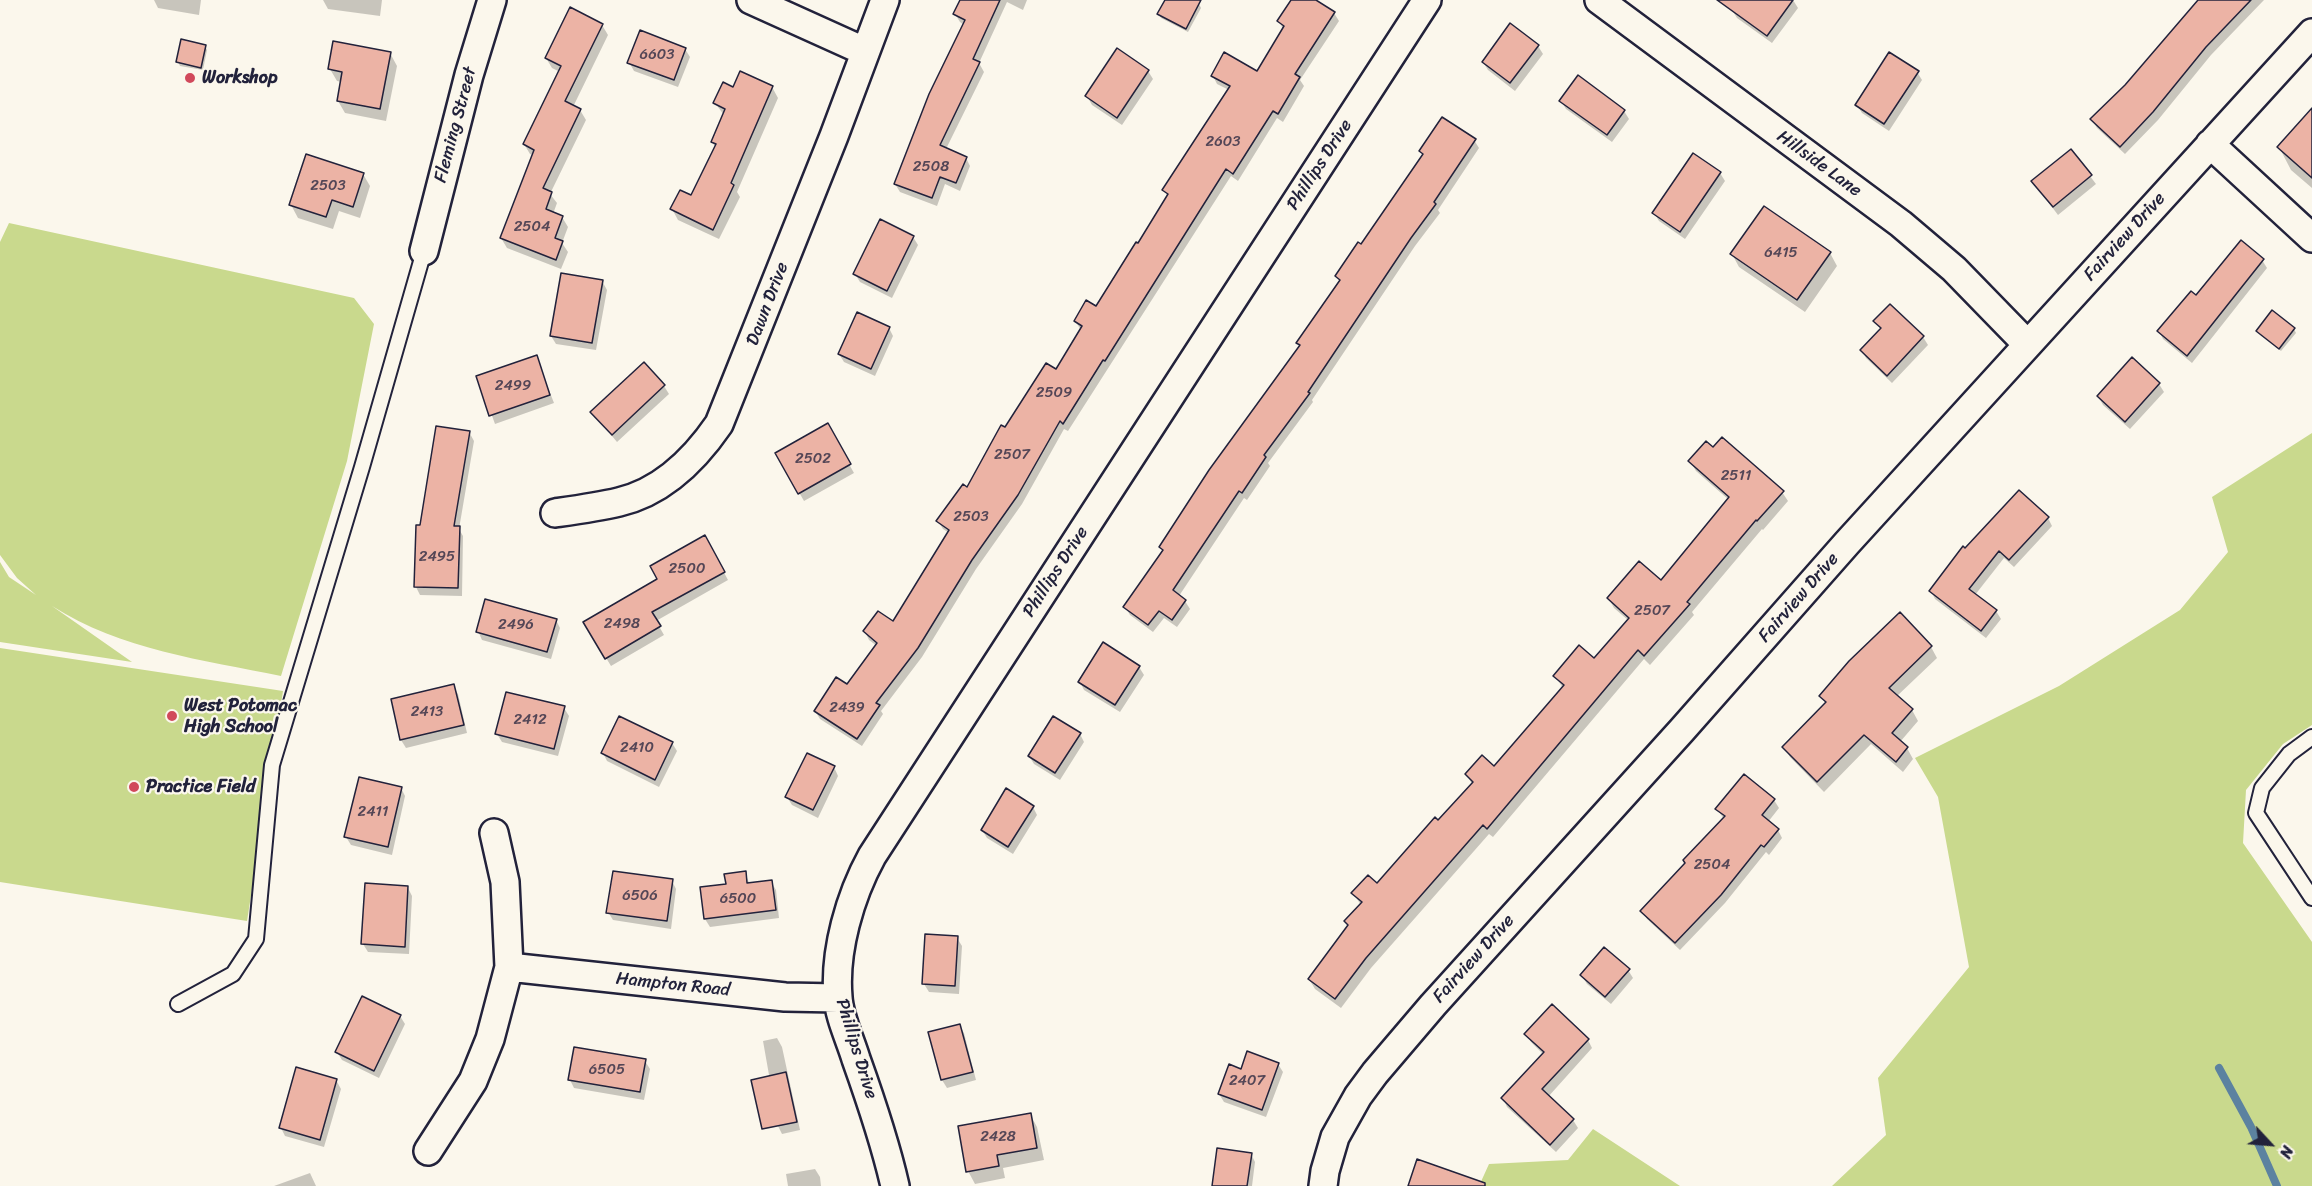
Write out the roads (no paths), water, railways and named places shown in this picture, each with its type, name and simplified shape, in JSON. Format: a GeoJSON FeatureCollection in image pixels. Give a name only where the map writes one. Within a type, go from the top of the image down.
{"type":"FeatureCollection","features":[{"type":"Feature","properties":{"kind":"street","name":"Fleming Street"},"geometry":{"type":"LineString","coordinates":[[424,251],[466,86],[492,0]]}},
{"type":"Feature","properties":{"kind":"street"},"geometry":{"type":"LineString","coordinates":[[751,0],[864,51]]}},
{"type":"Feature","properties":{"kind":"street","name":"Dawn Drive"},"geometry":{"type":"LineString","coordinates":[[555,513],[620,502],[644,494],[686,464],[701,450],[719,424],[830,147],[885,0]]}},
{"type":"Feature","properties":{"kind":"street","name":"Phillips Drive"},"geometry":{"type":"LineString","coordinates":[[895,1186],[885,1145],[838,998],[840,963],[848,911],[859,880],[872,856],[1427,0]]}},
{"type":"Feature","properties":{"kind":"street","name":"Hillside Lane"},"geometry":{"type":"LineString","coordinates":[[1599,0],[1901,224],[1954,269],[2027,344]]}},
{"type":"Feature","properties":{"kind":"street","name":"Fairview Drive"},"geometry":{"type":"LineString","coordinates":[[1323,1186],[1335,1137],[1358,1096],[1433,1005],[1682,730],[1847,543],[2312,33]]}},
{"type":"Feature","properties":{"kind":"street"},"geometry":{"type":"LineString","coordinates":[[2210,144],[2312,238]]}},
{"type":"Feature","properties":{"kind":"street"},"geometry":{"type":"LineString","coordinates":[[428,1151],[473,1081],[490,1039],[509,967],[505,882],[494,833]]}},
{"type":"Feature","properties":{"kind":"street","name":"Hampton Road"},"geometry":{"type":"LineString","coordinates":[[509,967],[785,997],[838,998]]}},
{"type":"Feature","properties":{"kind":"lane"},"geometry":{"type":"LineString","coordinates":[[178,1004],[232,974],[256,939],[272,765],[424,251]]}},
{"type":"Feature","properties":{"kind":"lane"},"geometry":{"type":"LineString","coordinates":[[2312,737],[2289,754],[2262,788],[2256,813],[2312,897]]}},
{"type":"Feature","properties":{"kind":"waterway"},"geometry":{"type":"LineString","coordinates":[[2219,1068],[2251,1127],[2277,1186]]}},
{"type":"Feature","properties":{"kind":"place","name":"Workshop"},"geometry":{"type":"Point","coordinates":[190,78]}},
{"type":"Feature","properties":{"kind":"place","name":"West Potomac High School"},"geometry":{"type":"Point","coordinates":[172,716]}},
{"type":"Feature","properties":{"kind":"place","name":"Practice Field"},"geometry":{"type":"Point","coordinates":[134,787]}}]}
